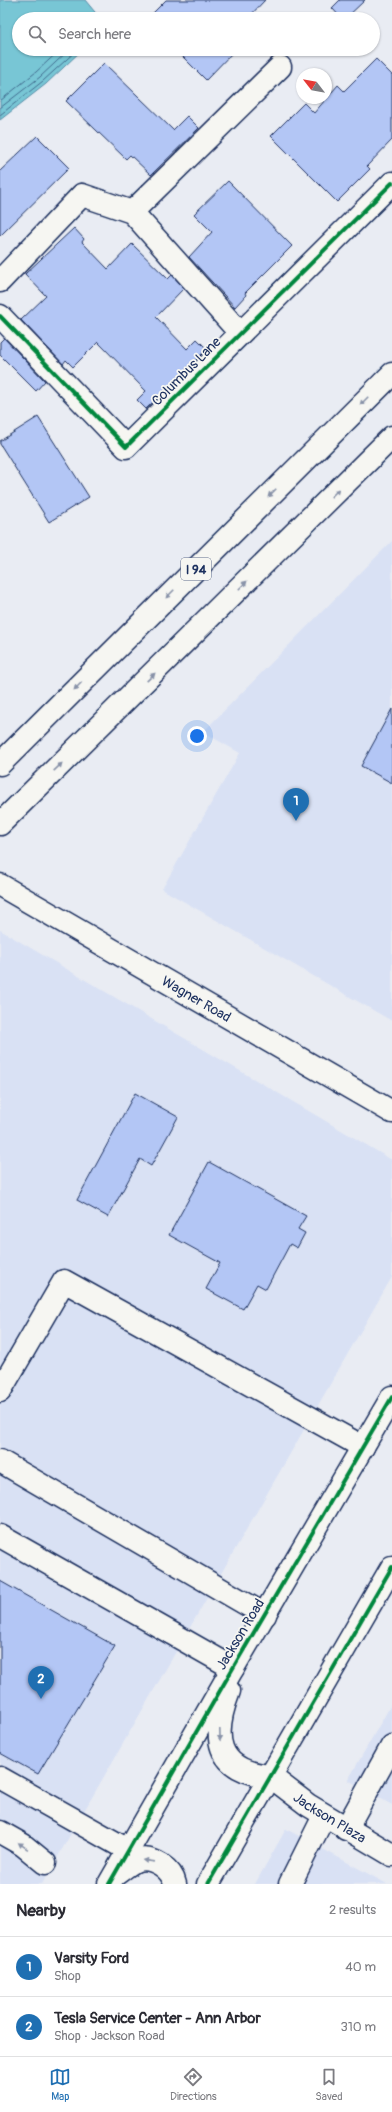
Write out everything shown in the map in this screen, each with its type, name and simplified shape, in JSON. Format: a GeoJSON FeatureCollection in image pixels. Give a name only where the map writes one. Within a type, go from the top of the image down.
{"type":"FeatureCollection","features":[{"type":"Feature","properties":{"kind":"main road"},"geometry":{"type":"LineString","coordinates":[[132,212],[280,67]]}},
{"type":"Feature","properties":{"kind":"main road","name":"Columbus Lane"},"geometry":{"type":"LineString","coordinates":[[0,316],[126,447],[392,183]]}},
{"type":"Feature","properties":{"kind":"main road","name":"Columbus Lane"},"geometry":{"type":"LineString","coordinates":[[0,281],[82,195],[132,212],[240,333]]}},
{"type":"Feature","properties":{"kind":"main road","name":"I 94"},"geometry":{"type":"LineString","coordinates":[[0,764],[392,374]]}},
{"type":"Feature","properties":{"kind":"main road"},"geometry":{"type":"LineString","coordinates":[[0,824],[162,666],[392,437]]}},
{"type":"Feature","properties":{"kind":"main road"},"geometry":{"type":"LineString","coordinates":[[360,468],[392,444]]}},
{"type":"Feature","properties":{"kind":"main road","name":"Wagner Road"},"geometry":{"type":"LineString","coordinates":[[4,888],[392,1112]]}},
{"type":"Feature","properties":{"kind":"main road"},"geometry":{"type":"LineString","coordinates":[[0,1391],[64,1281],[363,1447]]}},
{"type":"Feature","properties":{"kind":"main road","name":"Jackson Road"},"geometry":{"type":"LineString","coordinates":[[112,1879],[233,1668],[392,1397]]}},
{"type":"Feature","properties":{"kind":"main road"},"geometry":{"type":"LineString","coordinates":[[0,1461],[265,1615]]}},
{"type":"Feature","properties":{"kind":"main road"},"geometry":{"type":"LineString","coordinates":[[0,1536],[233,1668]]}},
{"type":"Feature","properties":{"kind":"main road"},"geometry":{"type":"LineString","coordinates":[[208,1884],[392,1567]]}},
{"type":"Feature","properties":{"kind":"main road"},"geometry":{"type":"LineString","coordinates":[[247,1645],[222,1708],[218,1737],[228,1760],[240,1770],[255,1775],[270,1776]]}},
{"type":"Feature","properties":{"kind":"main road"},"geometry":{"type":"LineString","coordinates":[[346,1829],[392,1746]]}},
{"type":"Feature","properties":{"kind":"main road","name":"Jackson Plaza"},"geometry":{"type":"LineString","coordinates":[[270,1776],[324,1816],[392,1855]]}},
{"type":"Feature","properties":{"kind":"main road"},"geometry":{"type":"LineString","coordinates":[[0,1778],[128,1850]]}},
{"type":"Feature","properties":{"kind":"main road"},"geometry":{"type":"LineString","coordinates":[[290,1884],[324,1816]]}},
{"type":"Feature","properties":{"kind":"main road"},"geometry":{"type":"LineString","coordinates":[[0,1832],[23,1845],[45,1863]]}},
{"type":"Feature","properties":{"kind":"main road"},"geometry":{"type":"LineString","coordinates":[[112,1879],[138,1860],[154,1861],[162,1865],[170,1873],[175,1884]]}},
{"type":"Feature","properties":{"kind":"shaded area"},"geometry":{"type":"Polygon","coordinates":[[[392,541],[392,1021],[162,889],[240,753],[203,732],[392,541]]]}},
{"type":"Feature","properties":{"kind":"shaded area"},"geometry":{"type":"Polygon","coordinates":[[[0,930],[392,1160],[392,1277],[42,1884],[0,1884],[0,930]]]}},
{"type":"Feature","properties":{"kind":"shaded area"},"geometry":{"type":"Polygon","coordinates":[[[392,1703],[392,1805],[348,1780],[392,1703]]]}},
{"type":"Feature","properties":{"kind":"shaded area"},"geometry":{"type":"Polygon","coordinates":[[[286,1829],[387,1884],[255,1884],[286,1829]]]}},
{"type":"Feature","properties":{"kind":"water"},"geometry":{"type":"Polygon","coordinates":[[[0,0],[85,0],[95,12],[12,12],[12,56],[76,56],[46,84],[0,120],[0,0]]]}},
{"type":"Feature","properties":{"kind":"building"},"geometry":{"type":"Polygon","coordinates":[[[166,0],[265,0],[254,12],[154,12],[166,0]]]}},
{"type":"Feature","properties":{"kind":"building"},"geometry":{"type":"Polygon","coordinates":[[[340,0],[365,0],[352,12],[336,12],[332,8],[340,0]]]}},
{"type":"Feature","properties":{"kind":"building"},"geometry":{"type":"Polygon","coordinates":[[[182,56],[229,56],[206,80],[182,56]]]}},
{"type":"Feature","properties":{"kind":"building"},"geometry":{"type":"Polygon","coordinates":[[[376,59],[392,75],[392,140],[367,166],[370,169],[337,202],[271,136],[303,104],[305,104],[314,113],[322,104],[332,104],[332,92],[338,85],[344,91],[376,59]]]}},
{"type":"Feature","properties":{"kind":"building"},"geometry":{"type":"Polygon","coordinates":[[[104,63],[173,130],[187,116],[199,128],[151,175],[130,155],[126,159],[66,101],[104,63]]]}},
{"type":"Feature","properties":{"kind":"building"},"geometry":{"type":"Polygon","coordinates":[[[37,136],[69,168],[0,236],[0,171],[37,136]]]}},
{"type":"Feature","properties":{"kind":"building"},"geometry":{"type":"Polygon","coordinates":[[[228,181],[292,246],[245,293],[246,295],[235,307],[189,257],[212,232],[194,214],[228,181]]]}},
{"type":"Feature","properties":{"kind":"building"},"geometry":{"type":"Polygon","coordinates":[[[74,228],[84,239],[82,242],[108,269],[132,244],[168,279],[172,275],[184,288],[156,317],[187,349],[197,339],[207,349],[146,409],[137,400],[146,391],[98,342],[73,367],[66,360],[63,364],[21,320],[46,296],[25,274],[74,228]]]}},
{"type":"Feature","properties":{"kind":"building"},"geometry":{"type":"Polygon","coordinates":[[[4,338],[45,381],[36,391],[0,355],[0,342],[4,338]]]}},
{"type":"Feature","properties":{"kind":"building"},"geometry":{"type":"Polygon","coordinates":[[[38,417],[89,497],[49,522],[0,444],[0,441],[38,417]]]}},
{"type":"Feature","properties":{"kind":"building"},"geometry":{"type":"Polygon","coordinates":[[[392,709],[392,783],[361,766],[392,709]]]}},
{"type":"Feature","properties":{"kind":"building"},"geometry":{"type":"Polygon","coordinates":[[[135,1093],[178,1117],[151,1166],[140,1159],[108,1217],[77,1200],[135,1093]]]}},
{"type":"Feature","properties":{"kind":"building"},"geometry":{"type":"Polygon","coordinates":[[[209,1162],[306,1216],[298,1229],[305,1233],[297,1248],[290,1244],[266,1289],[257,1284],[243,1309],[206,1289],[220,1263],[169,1235],[209,1162]]]}},
{"type":"Feature","properties":{"kind":"building"},"geometry":{"type":"Polygon","coordinates":[[[0,1581],[115,1646],[38,1774],[0,1753],[0,1581]]]}},
{"type":"Feature","properties":{"kind":"cycle path"},"geometry":{"type":"LineString","coordinates":[[0,316],[126,447],[392,183]]}},
{"type":"Feature","properties":{"kind":"cycle path"},"geometry":{"type":"LineString","coordinates":[[109,1884],[233,1668],[392,1397]]}},
{"type":"Feature","properties":{"kind":"cycle path"},"geometry":{"type":"LineString","coordinates":[[208,1884],[392,1567]]}},
{"type":"Feature","properties":{"kind":"place","name":"Varsity Ford"},"geometry":{"type":"Point","coordinates":[296,821]}},
{"type":"Feature","properties":{"kind":"place","name":"Tesla Service Center - Ann Arbor"},"geometry":{"type":"Point","coordinates":[41,1699]}}]}
